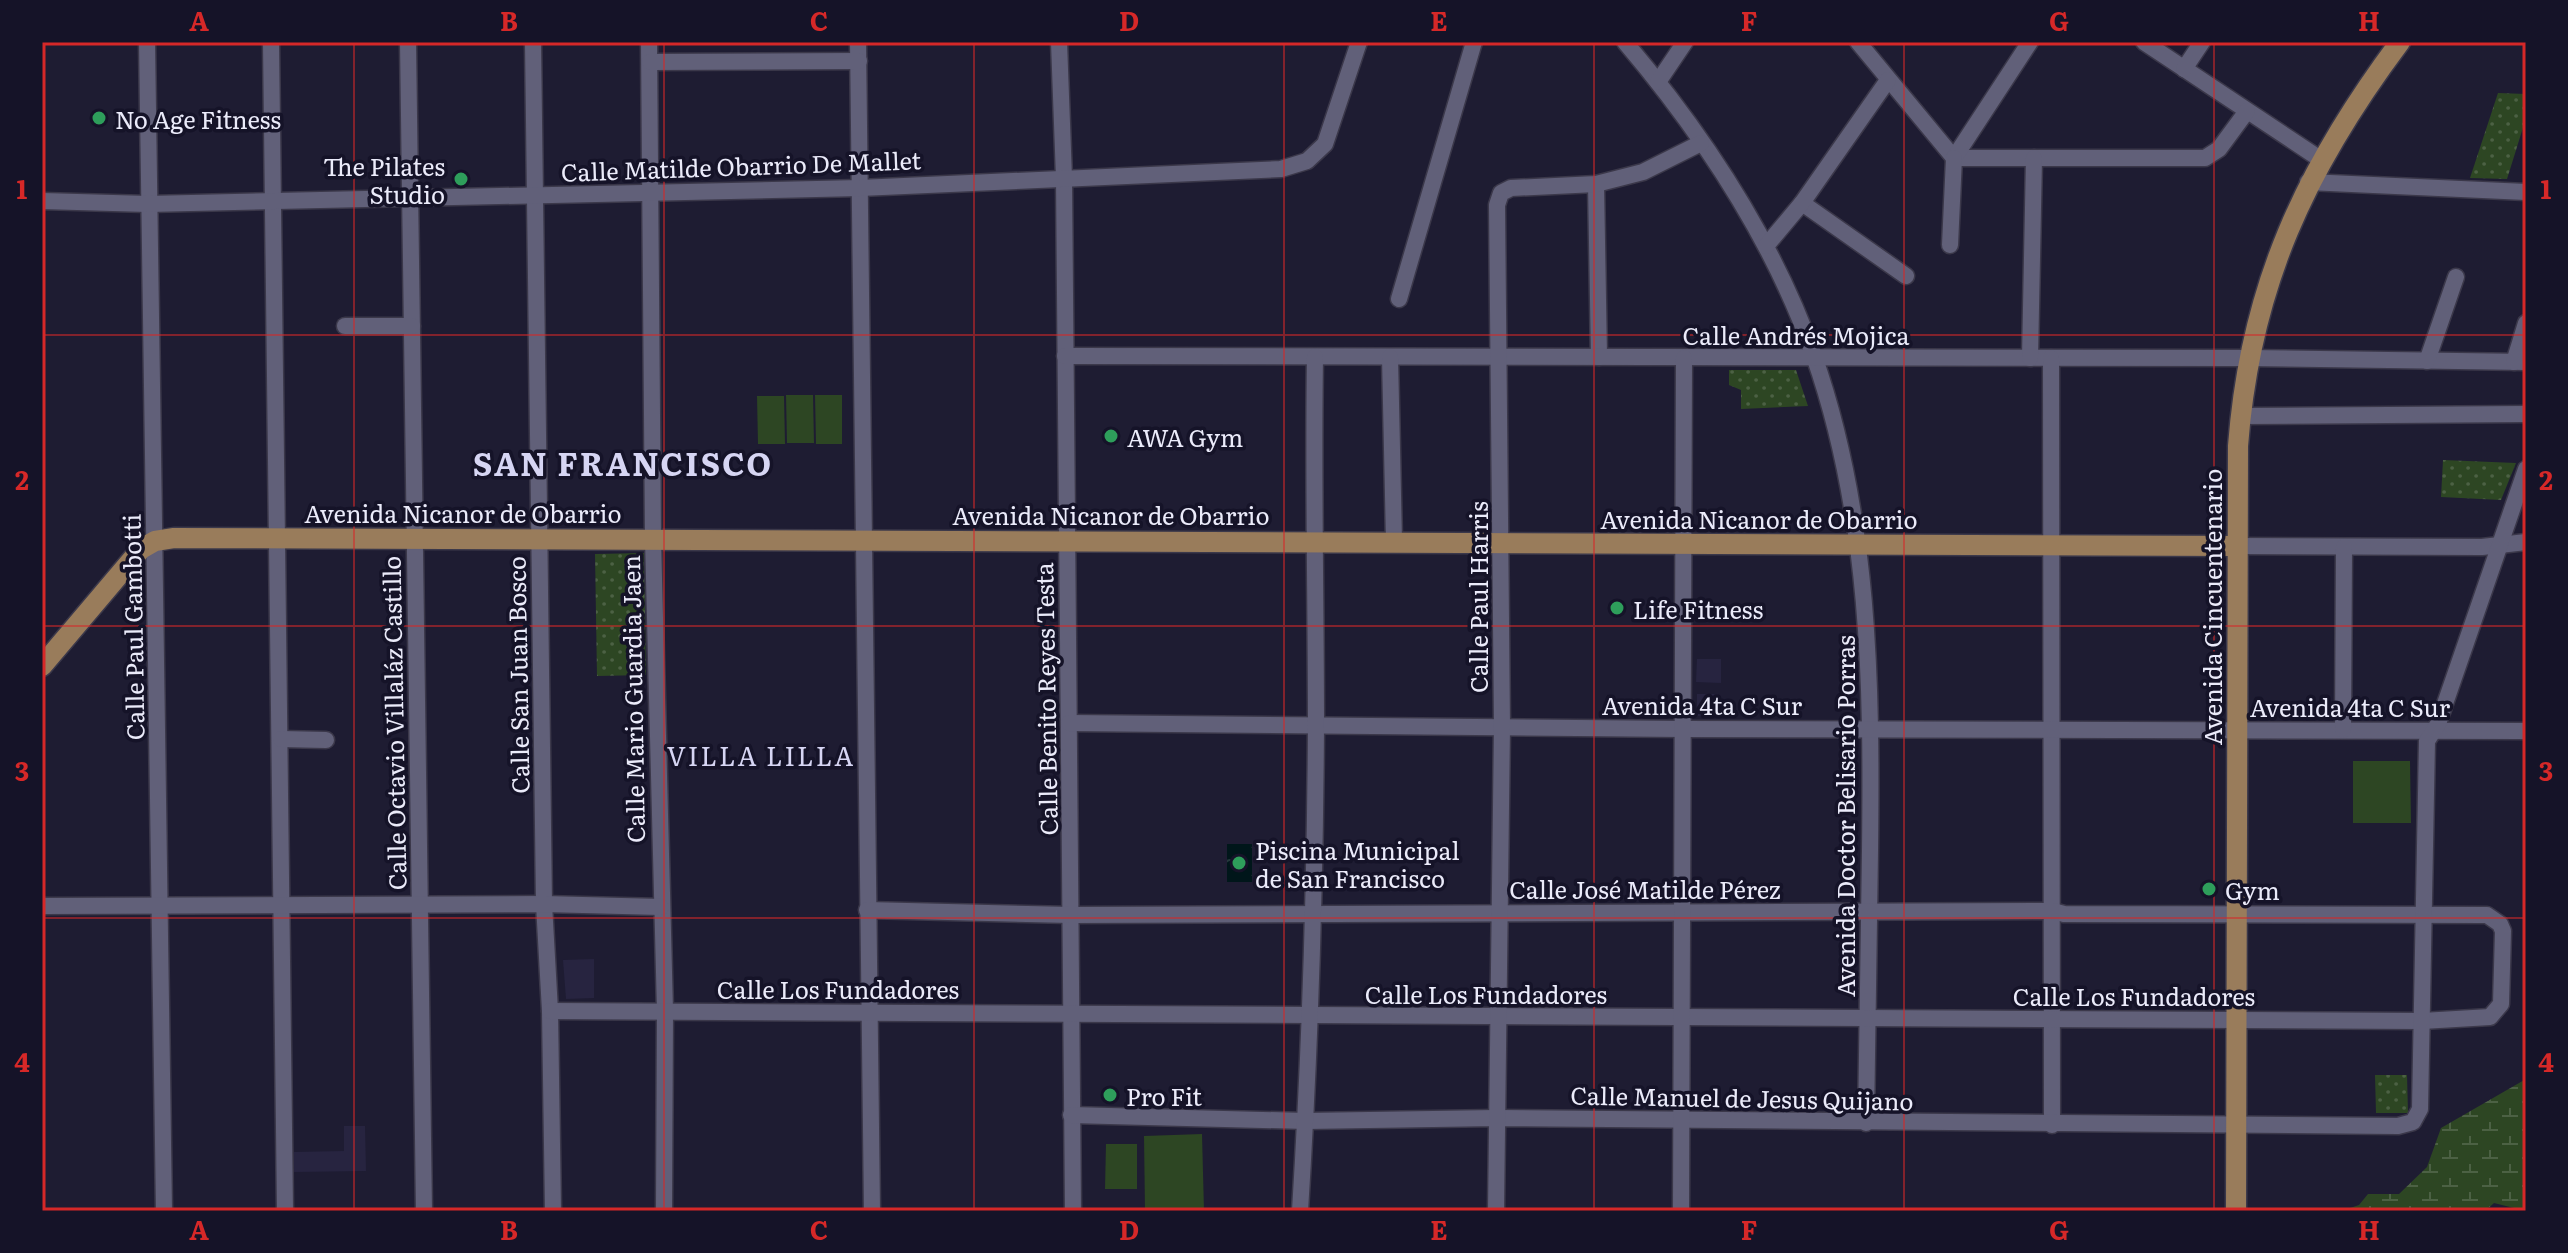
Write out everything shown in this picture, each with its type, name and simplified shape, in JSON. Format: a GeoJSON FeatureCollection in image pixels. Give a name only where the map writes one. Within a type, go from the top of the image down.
{"type":"FeatureCollection","features":[{"type":"Feature","properties":{"kind":"main road","name":"Avenida Cincuentenario"},"geometry":{"type":"LineString","coordinates":[[2236,1211],[2237,546],[2241,416],[2248,358],[2267,282],[2308,182],[2320,159],[2400,42]]}},
{"type":"Feature","properties":{"kind":"main road","name":"Avenida Nicanor de Obarrio"},"geometry":{"type":"LineString","coordinates":[[155,541],[414,537],[2237,546]]}},
{"type":"Feature","properties":{"kind":"main road"},"geometry":{"type":"LineString","coordinates":[[42,666],[141,549],[155,541]]}},
{"type":"Feature","properties":{"kind":"street","name":"Calle Paul Gambotti"},"geometry":{"type":"LineString","coordinates":[[147,42],[164,1211]]}},
{"type":"Feature","properties":{"kind":"street"},"geometry":{"type":"LineString","coordinates":[[271,42],[285,1211]]}},
{"type":"Feature","properties":{"kind":"street","name":"Calle Octavio Villaláz Castillo"},"geometry":{"type":"LineString","coordinates":[[408,42],[424,1211]]}},
{"type":"Feature","properties":{"kind":"street","name":"Calle San Juan Bosco"},"geometry":{"type":"LineString","coordinates":[[533,42],[544,904],[550,1011],[553,1211]]}},
{"type":"Feature","properties":{"kind":"street","name":"Calle Mario Guardia Jaen"},"geometry":{"type":"LineString","coordinates":[[649,42],[653,539],[665,1011],[664,1211]]}},
{"type":"Feature","properties":{"kind":"street"},"geometry":{"type":"LineString","coordinates":[[858,42],[872,1211]]}},
{"type":"Feature","properties":{"kind":"street","name":"Calle Benito Reyes Testa"},"geometry":{"type":"LineString","coordinates":[[1059,42],[1064,178],[1073,1211]]}},
{"type":"Feature","properties":{"kind":"street","name":"Calle Matilde Obarrio De Mallet"},"geometry":{"type":"LineString","coordinates":[[42,201],[148,204],[860,188],[1281,169],[1307,161],[1325,144],[1359,42]]}},
{"type":"Feature","properties":{"kind":"street"},"geometry":{"type":"LineString","coordinates":[[1399,299],[1474,42]]}},
{"type":"Feature","properties":{"kind":"street","name":"Avenida Doctor Belisario Porras"},"geometry":{"type":"LineString","coordinates":[[1625,42],[1701,143],[1766,246],[1814,357],[1840,449],[1858,544],[1868,627],[1871,728],[1866,1123]]}},
{"type":"Feature","properties":{"kind":"street"},"geometry":{"type":"LineString","coordinates":[[1658,82],[1685,42]]}},
{"type":"Feature","properties":{"kind":"street"},"geometry":{"type":"LineString","coordinates":[[1950,245],[1954,158],[2030,42]]}},
{"type":"Feature","properties":{"kind":"street"},"geometry":{"type":"LineString","coordinates":[[2144,42],[2320,159]]}},
{"type":"Feature","properties":{"kind":"street"},"geometry":{"type":"LineString","coordinates":[[2184,69],[2202,42]]}},
{"type":"Feature","properties":{"kind":"street"},"geometry":{"type":"LineString","coordinates":[[1868,46],[1888,80],[1954,158],[2205,158],[2219,149],[2247,111]]}},
{"type":"Feature","properties":{"kind":"street"},"geometry":{"type":"LineString","coordinates":[[650,62],[859,61]]}},
{"type":"Feature","properties":{"kind":"street"},"geometry":{"type":"LineString","coordinates":[[1766,246],[1802,203],[1888,80]]}},
{"type":"Feature","properties":{"kind":"street","name":"Calle Paul Harris"},"geometry":{"type":"LineString","coordinates":[[1496,1211],[1497,912],[1502,726],[1497,205],[1501,193],[1511,188],[1596,184],[1643,172],[1701,143]]}},
{"type":"Feature","properties":{"kind":"street"},"geometry":{"type":"LineString","coordinates":[[2030,358],[2034,158]]}},
{"type":"Feature","properties":{"kind":"street"},"geometry":{"type":"LineString","coordinates":[[2308,182],[2526,192]]}},
{"type":"Feature","properties":{"kind":"street"},"geometry":{"type":"LineString","coordinates":[[1596,184],[1599,357]]}},
{"type":"Feature","properties":{"kind":"street"},"geometry":{"type":"LineString","coordinates":[[1802,203],[1906,276]]}},
{"type":"Feature","properties":{"kind":"street"},"geometry":{"type":"LineString","coordinates":[[2427,361],[2456,277]]}},
{"type":"Feature","properties":{"kind":"street"},"geometry":{"type":"LineString","coordinates":[[2520,362],[2526,323]]}},
{"type":"Feature","properties":{"kind":"street"},"geometry":{"type":"LineString","coordinates":[[345,326],[412,326]]}},
{"type":"Feature","properties":{"kind":"street","name":"Calle Andrés Mojica"},"geometry":{"type":"LineString","coordinates":[[1065,356],[2248,358],[2520,362]]}},
{"type":"Feature","properties":{"kind":"street"},"geometry":{"type":"LineString","coordinates":[[1300,1211],[1311,1015],[1313,911],[1315,357]]}},
{"type":"Feature","properties":{"kind":"street"},"geometry":{"type":"LineString","coordinates":[[1390,357],[1394,541]]}},
{"type":"Feature","properties":{"kind":"street"},"geometry":{"type":"LineString","coordinates":[[1681,1211],[1684,358]]}},
{"type":"Feature","properties":{"kind":"street"},"geometry":{"type":"LineString","coordinates":[[2051,358],[2052,1125]]}},
{"type":"Feature","properties":{"kind":"street"},"geometry":{"type":"LineString","coordinates":[[2241,416],[2526,414]]}},
{"type":"Feature","properties":{"kind":"street"},"geometry":{"type":"LineString","coordinates":[[2422,1021],[2427,741],[2438,724],[2526,469]]}},
{"type":"Feature","properties":{"kind":"street"},"geometry":{"type":"LineString","coordinates":[[2237,546],[2498,545],[2526,542]]}},
{"type":"Feature","properties":{"kind":"street"},"geometry":{"type":"LineString","coordinates":[[2343,730],[2344,547]]}},
{"type":"Feature","properties":{"kind":"street","name":"Avenida 4ta C Sur"},"geometry":{"type":"LineString","coordinates":[[1069,723],[1683,729],[2526,731]]}},
{"type":"Feature","properties":{"kind":"street"},"geometry":{"type":"LineString","coordinates":[[281,739],[326,740]]}},
{"type":"Feature","properties":{"kind":"street"},"geometry":{"type":"LineString","coordinates":[[42,906],[160,908],[544,904],[661,907]]}},
{"type":"Feature","properties":{"kind":"street","name":"Calle José Matilde Pérez"},"geometry":{"type":"LineString","coordinates":[[867,910],[1071,915],[1313,911],[1683,915],[2053,911],[2064,914],[2235,917],[2424,916]]}},
{"type":"Feature","properties":{"kind":"street","name":"Calle Los Fundadores"},"geometry":{"type":"LineString","coordinates":[[550,1011],[2422,1021],[2490,1017],[2501,1004],[2503,931],[2500,924],[2487,915],[2424,916]]}},
{"type":"Feature","properties":{"kind":"street","name":"Calle Manuel de Jesus Quijano"},"geometry":{"type":"LineString","coordinates":[[1071,1115],[1306,1121],[1496,1118],[2398,1126],[2413,1122],[2420,1109],[2422,1021]]}},
{"type":"Feature","properties":{"kind":"shaded area"},"geometry":{"type":"Polygon","coordinates":[[[1697,659],[1721,659],[1721,683],[1696,682],[1697,659]]]}},
{"type":"Feature","properties":{"kind":"shaded area"},"geometry":{"type":"Polygon","coordinates":[[[1697,694],[1718,694],[1718,715],[1697,716],[1697,694]]]}},
{"type":"Feature","properties":{"kind":"shaded area"},"geometry":{"type":"Polygon","coordinates":[[[594,959],[594,998],[566,999],[563,960],[594,959]]]}},
{"type":"Feature","properties":{"kind":"shaded area"},"geometry":{"type":"Polygon","coordinates":[[[344,1126],[365,1126],[366,1171],[294,1172],[294,1152],[344,1151],[344,1126]]]}},
{"type":"Feature","properties":{"kind":"green space"},"geometry":{"type":"Polygon","coordinates":[[[2498,93],[2526,94],[2526,118],[2507,179],[2470,178],[2498,93]]]}},
{"type":"Feature","properties":{"kind":"green space"},"geometry":{"type":"Polygon","coordinates":[[[1729,370],[1796,370],[1808,406],[1741,409],[1741,390],[1729,385],[1729,370]]]}},
{"type":"Feature","properties":{"kind":"green space"},"geometry":{"type":"Polygon","coordinates":[[[786,395],[813,395],[814,443],[787,443],[786,395]]]}},
{"type":"Feature","properties":{"kind":"green space"},"geometry":{"type":"Polygon","coordinates":[[[815,395],[842,395],[842,444],[816,444],[815,395]]]}},
{"type":"Feature","properties":{"kind":"green space"},"geometry":{"type":"Polygon","coordinates":[[[757,396],[784,396],[785,444],[758,444],[757,396]]]}},
{"type":"Feature","properties":{"kind":"green space"},"geometry":{"type":"Polygon","coordinates":[[[2443,460],[2516,463],[2501,500],[2441,497],[2443,460]]]}},
{"type":"Feature","properties":{"kind":"green space"},"geometry":{"type":"Polygon","coordinates":[[[644,553],[646,675],[597,676],[595,554],[644,553]]]}},
{"type":"Feature","properties":{"kind":"green space"},"geometry":{"type":"Polygon","coordinates":[[[2353,761],[2410,761],[2411,823],[2353,823],[2353,761]]]}},
{"type":"Feature","properties":{"kind":"green space"},"geometry":{"type":"Polygon","coordinates":[[[2375,1075],[2407,1075],[2408,1113],[2376,1113],[2375,1075]]]}},
{"type":"Feature","properties":{"kind":"green space"},"geometry":{"type":"Polygon","coordinates":[[[2526,1079],[2526,1211],[2494,1203],[2485,1211],[2341,1211],[2359,1205],[2368,1194],[2399,1194],[2427,1167],[2441,1128],[2526,1079]]]}},
{"type":"Feature","properties":{"kind":"green space"},"geometry":{"type":"Polygon","coordinates":[[[1202,1134],[1204,1211],[1145,1211],[1144,1136],[1202,1134]]]}},
{"type":"Feature","properties":{"kind":"green space"},"geometry":{"type":"Polygon","coordinates":[[[1106,1144],[1137,1144],[1137,1189],[1105,1189],[1106,1144]]]}},
{"type":"Feature","properties":{"kind":"water","name":"Piscina Municipal de San Francisco"},"geometry":{"type":"Polygon","coordinates":[[[1227,844],[1252,844],[1252,882],[1227,882],[1227,844]]]}},
{"type":"Feature","properties":{"kind":"place","name":"No Age Fitness"},"geometry":{"type":"Point","coordinates":[99,118]}},
{"type":"Feature","properties":{"kind":"place","name":"The Pilates Studio"},"geometry":{"type":"Point","coordinates":[461,179]}},
{"type":"Feature","properties":{"kind":"place","name":"AWA Gym"},"geometry":{"type":"Point","coordinates":[1111,436]}},
{"type":"Feature","properties":{"kind":"place","name":"Life Fitness"},"geometry":{"type":"Point","coordinates":[1617,608]}},
{"type":"Feature","properties":{"kind":"place","name":"Piscina Municipal de San Francisco"},"geometry":{"type":"Point","coordinates":[1239,863]}},
{"type":"Feature","properties":{"kind":"place","name":"Gym"},"geometry":{"type":"Point","coordinates":[2209,889]}},
{"type":"Feature","properties":{"kind":"place","name":"Pro Fit"},"geometry":{"type":"Point","coordinates":[1110,1095]}},
{"type":"Feature","properties":{"kind":"district","name":"SAN FRANCISCO"},"geometry":{"type":"Point","coordinates":[623,462]}},
{"type":"Feature","properties":{"kind":"district","name":"VILLA LILLA"},"geometry":{"type":"Point","coordinates":[761,754]}}]}
